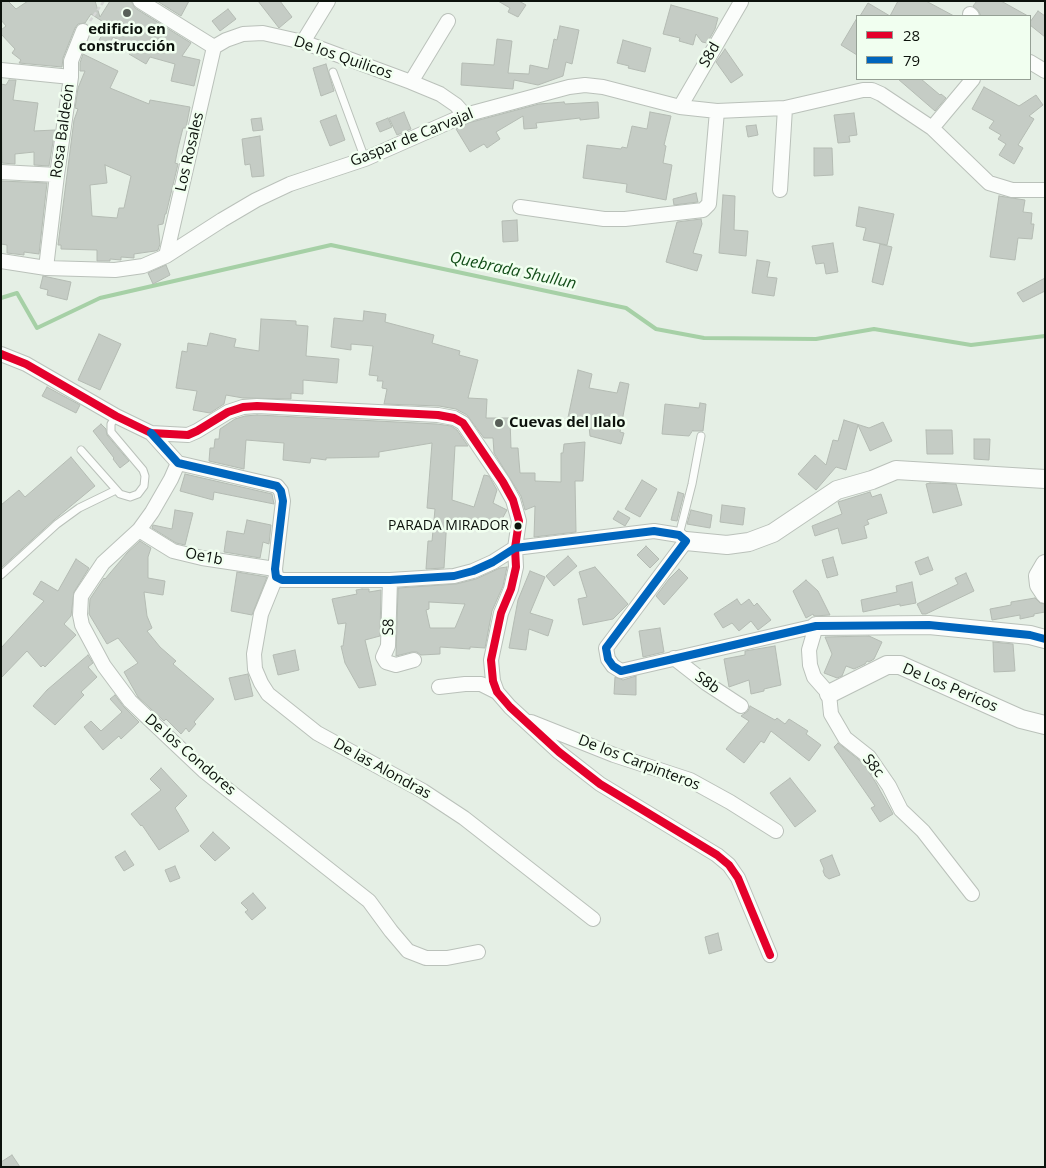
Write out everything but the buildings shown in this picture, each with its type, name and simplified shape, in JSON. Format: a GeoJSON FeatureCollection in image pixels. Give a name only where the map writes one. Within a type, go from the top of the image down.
{"type":"FeatureCollection","features":[{"type":"Feature","properties":{"kind":"street"},"geometry":{"type":"LineString","coordinates":[[140,1],[214,47]]}},
{"type":"Feature","properties":{"kind":"street"},"geometry":{"type":"LineString","coordinates":[[303,42],[328,1]]}},
{"type":"Feature","properties":{"kind":"street","name":"S8d"},"geometry":{"type":"LineString","coordinates":[[680,107],[741,2]]}},
{"type":"Feature","properties":{"kind":"street"},"geometry":{"type":"LineString","coordinates":[[411,82],[448,21]]}},
{"type":"Feature","properties":{"kind":"street","name":"Rosa Baldeón"},"geometry":{"type":"LineString","coordinates":[[46,268],[71,76],[71,61],[83,31]]}},
{"type":"Feature","properties":{"kind":"street","name":"De los Quilicos"},"geometry":{"type":"LineString","coordinates":[[214,47],[243,34],[263,33],[303,42],[411,82],[447,98],[465,115]]}},
{"type":"Feature","properties":{"kind":"street","name":"Los Rosales"},"geometry":{"type":"LineString","coordinates":[[166,256],[214,47]]}},
{"type":"Feature","properties":{"kind":"street"},"geometry":{"type":"LineString","coordinates":[[1031,63],[1045,71]]}},
{"type":"Feature","properties":{"kind":"street"},"geometry":{"type":"LineString","coordinates":[[1,70],[71,76]]}},
{"type":"Feature","properties":{"kind":"street"},"geometry":{"type":"LineString","coordinates":[[932,128],[972,80]]}},
{"type":"Feature","properties":{"kind":"street","name":"Gaspar de Carvajal"},"geometry":{"type":"LineString","coordinates":[[1,261],[46,268],[115,270],[144,266],[166,256],[256,200],[290,184],[365,159],[465,115],[569,87],[585,85],[603,87],[680,107],[717,111],[785,108],[864,90],[872,90],[932,128],[988,183],[1012,190],[1045,190]]}},
{"type":"Feature","properties":{"kind":"street"},"geometry":{"type":"LineString","coordinates":[[780,190],[785,108]]}},
{"type":"Feature","properties":{"kind":"street"},"geometry":{"type":"LineString","coordinates":[[520,207],[604,219],[625,219],[703,210],[709,204],[717,111]]}},
{"type":"Feature","properties":{"kind":"street"},"geometry":{"type":"LineString","coordinates":[[1,172],[57,175]]}},
{"type":"Feature","properties":{"kind":"street"},"geometry":{"type":"LineString","coordinates":[[1,354],[26,364],[116,416],[152,433],[188,435],[197,432],[228,412],[243,407],[257,406],[438,415],[454,418],[463,423],[503,482],[513,500],[519,521],[516,567],[513,582],[501,614],[491,660],[493,681],[497,692]]}},
{"type":"Feature","properties":{"kind":"street"},"geometry":{"type":"LineString","coordinates":[[152,433],[178,463]]}},
{"type":"Feature","properties":{"kind":"street","name":"De los Condores"},"geometry":{"type":"LineString","coordinates":[[178,463],[171,479],[139,530],[103,563],[81,596],[80,616],[82,624],[104,666],[130,701],[204,771],[369,901],[408,951],[426,958],[440,958],[478,952]]}},
{"type":"Feature","properties":{"kind":"street","name":"De las Alondras"},"geometry":{"type":"LineString","coordinates":[[178,463],[276,486],[281,491],[283,501],[275,573],[261,614],[254,654],[255,669],[260,683],[268,694],[316,733],[423,791],[464,818],[593,919]]}},
{"type":"Feature","properties":{"kind":"street"},"geometry":{"type":"LineString","coordinates":[[516,548],[654,531],[727,546],[749,542],[772,533],[837,490],[872,480],[896,470],[1045,479]]}},
{"type":"Feature","properties":{"kind":"street","name":"Oe1b"},"geometry":{"type":"LineString","coordinates":[[139,530],[173,550],[275,573],[282,580],[390,580],[454,576],[473,571],[493,562],[516,548]]}},
{"type":"Feature","properties":{"kind":"street"},"geometry":{"type":"LineString","coordinates":[[683,538],[606,648],[608,659],[613,666],[621,671],[816,626],[930,625],[1030,635],[1045,639]]}},
{"type":"Feature","properties":{"kind":"street"},"geometry":{"type":"LineString","coordinates":[[1045,564],[1038,576],[1039,585],[1045,594]]}},
{"type":"Feature","properties":{"kind":"street","name":"S8"},"geometry":{"type":"LineString","coordinates":[[390,580],[388,646],[384,657],[386,662],[396,665],[414,660]]}},
{"type":"Feature","properties":{"kind":"street","name":"S8c"},"geometry":{"type":"LineString","coordinates":[[816,626],[809,650],[810,665],[814,677],[829,694],[831,714],[845,738],[869,757],[889,786],[901,810],[923,831],[972,894]]}},
{"type":"Feature","properties":{"kind":"street","name":"S8b"},"geometry":{"type":"LineString","coordinates":[[674,658],[706,683],[741,706]]}},
{"type":"Feature","properties":{"kind":"street","name":"De Los Pericos"},"geometry":{"type":"LineString","coordinates":[[829,694],[886,665],[900,665],[1021,719],[1045,725]]}},
{"type":"Feature","properties":{"kind":"street"},"geometry":{"type":"LineString","coordinates":[[439,687],[480,684],[497,692],[559,752],[600,784],[717,855],[729,865],[738,878],[770,955]]}},
{"type":"Feature","properties":{"kind":"street","name":"De los Carpinteros"},"geometry":{"type":"LineString","coordinates":[[523,719],[614,755],[690,780],[776,831]]}},
{"type":"Feature","properties":{"kind":"lane"},"geometry":{"type":"LineString","coordinates":[[333,72],[365,159]]}},
{"type":"Feature","properties":{"kind":"lane"},"geometry":{"type":"LineString","coordinates":[[80,450],[120,494],[130,497],[138,494],[144,486],[145,476],[143,470],[111,432],[111,424],[116,416]]}},
{"type":"Feature","properties":{"kind":"lane"},"geometry":{"type":"LineString","coordinates":[[683,538],[701,436]]}},
{"type":"Feature","properties":{"kind":"lane"},"geometry":{"type":"LineString","coordinates":[[1,575],[65,519],[80,508],[116,490]]}},
{"type":"Feature","properties":{"kind":"path"},"geometry":{"type":"LineString","coordinates":[[83,31],[104,1]]}},
{"type":"Feature","properties":{"kind":"waterway","name":"Quebrada Shullun"},"geometry":{"type":"LineString","coordinates":[[1,298],[17,293],[37,328],[100,298],[331,245],[626,308],[656,329],[704,338],[816,339],[874,329],[971,345],[1045,336]]}},
{"type":"Feature","properties":{"kind":"transit line","name":"28"},"geometry":{"type":"LineString","coordinates":[[1,354],[26,364],[116,416],[151,433],[188,435],[228,412],[243,407],[257,406],[438,415],[454,418],[463,423],[503,482],[513,500],[519,521],[515,548],[516,567],[511,589],[501,613],[491,660],[493,681],[497,692],[510,707],[559,752],[600,784],[717,855],[729,865],[738,878],[770,955]]}},
{"type":"Feature","properties":{"kind":"transit line","name":"79"},"geometry":{"type":"LineString","coordinates":[[151,433],[178,463],[277,486],[281,491],[283,501],[275,569],[276,577],[282,580],[390,580],[454,576],[473,571],[493,562],[515,548],[654,531],[679,535],[686,541],[606,648],[608,659],[613,666],[621,671],[816,626],[929,625],[1030,635],[1045,639]]}},
{"type":"Feature","properties":{"kind":"place","name":"edificio en construcción"},"geometry":{"type":"Point","coordinates":[127,13]}},
{"type":"Feature","properties":{"kind":"place","name":"Cuevas del Ilalo"},"geometry":{"type":"Point","coordinates":[499,423]}},
{"type":"Feature","properties":{"kind":"place","name":"PARADA MIRADOR"},"geometry":{"type":"Point","coordinates":[518,526]}}]}
